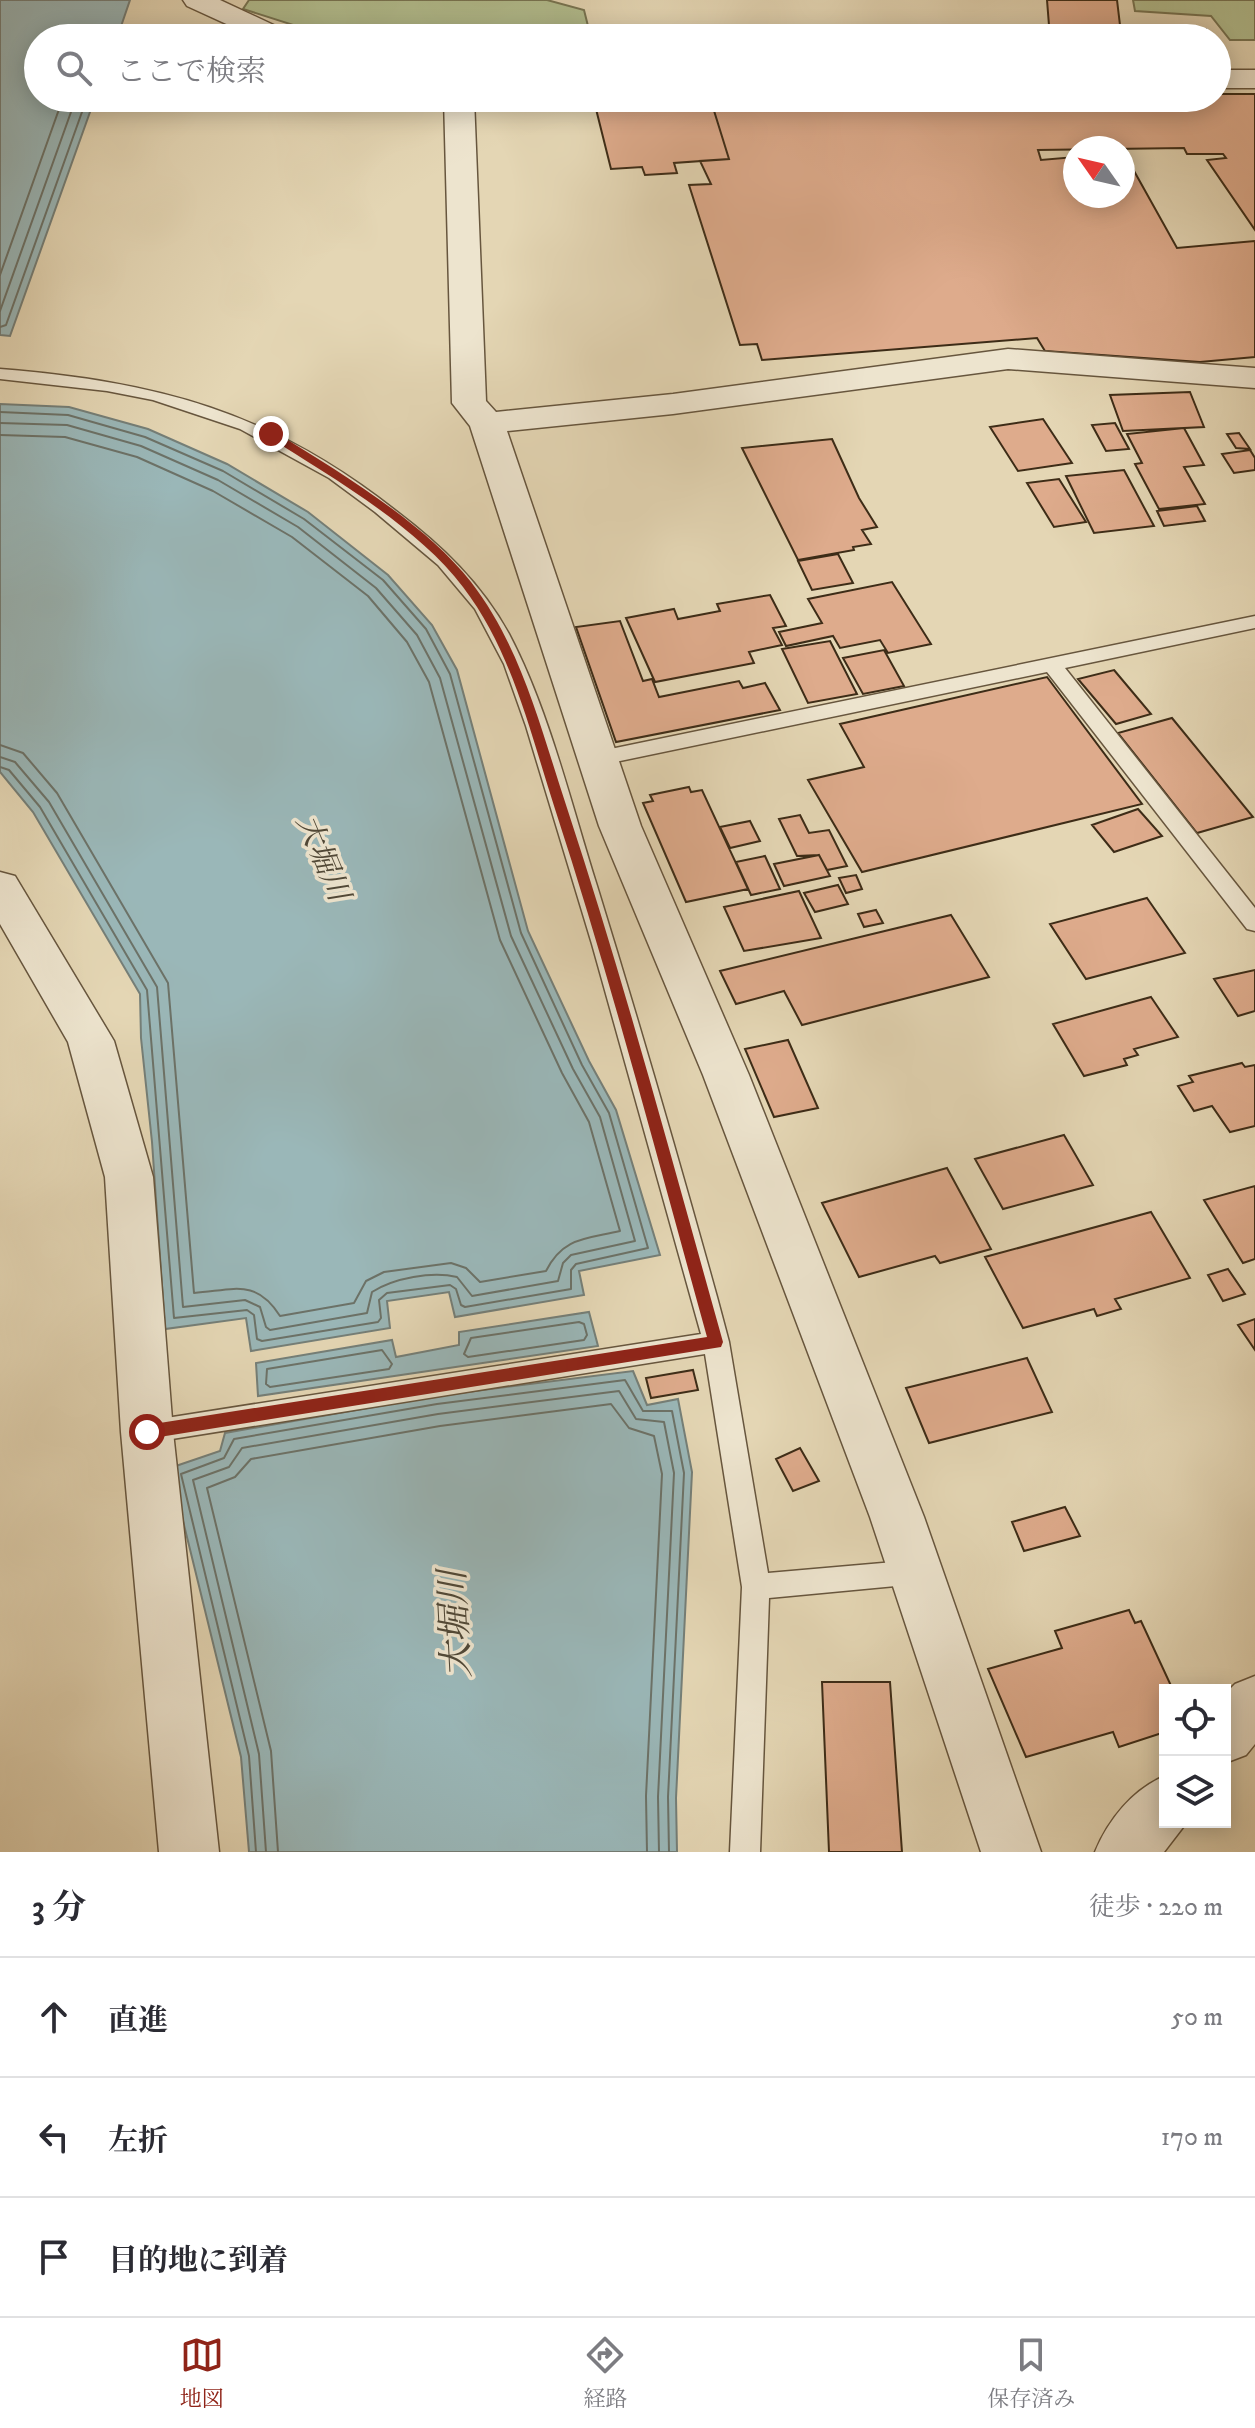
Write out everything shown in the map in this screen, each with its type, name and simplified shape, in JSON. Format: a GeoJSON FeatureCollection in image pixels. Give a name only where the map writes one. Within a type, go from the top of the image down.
{"type":"FeatureCollection","features":[{"type":"Feature","properties":{"kind":"street"},"geometry":{"type":"LineString","coordinates":[[197,0],[249,24]]}},
{"type":"Feature","properties":{"kind":"street"},"geometry":{"type":"LineString","coordinates":[[1231,79],[1255,79]]}},
{"type":"Feature","properties":{"kind":"street"},"geometry":{"type":"LineString","coordinates":[[459,112],[469,403],[487,423],[620,826],[726,1075],[917,1572],[1011,1852]]}},
{"type":"Feature","properties":{"kind":"street"},"geometry":{"type":"LineString","coordinates":[[487,423],[673,404],[1008,359],[1255,378]]}},
{"type":"Feature","properties":{"kind":"street"},"geometry":{"type":"LineString","coordinates":[[0,887],[91,1041],[129,1177],[147,1432],[189,1852]]}},
{"type":"Feature","properties":{"kind":"street"},"geometry":{"type":"LineString","coordinates":[[1231,1729],[1255,1703]]}},
{"type":"Feature","properties":{"kind":"street"},"geometry":{"type":"LineString","coordinates":[[1125,1852],[1159,1812]]}},
{"type":"Feature","properties":{"kind":"lane"},"geometry":{"type":"LineString","coordinates":[[0,374],[91,381],[150,392],[202,405],[271,434],[353,486],[433,549],[465,582],[493,621],[513,662],[594,908],[716,1342],[756,1587],[745,1852]]}},
{"type":"Feature","properties":{"kind":"lane"},"geometry":{"type":"LineString","coordinates":[[596,759],[1255,622]]}},
{"type":"Feature","properties":{"kind":"lane"},"geometry":{"type":"LineString","coordinates":[[1052,664],[1255,923]]}},
{"type":"Feature","properties":{"kind":"lane"},"geometry":{"type":"LineString","coordinates":[[147,1432],[716,1342]]}},
{"type":"Feature","properties":{"kind":"lane"},"geometry":{"type":"LineString","coordinates":[[756,1587],[917,1572]]}},
{"type":"Feature","properties":{"kind":"green space"},"geometry":{"type":"Polygon","coordinates":[[[249,0],[547,0],[584,10],[588,24],[290,24],[243,9],[249,0]]]}},
{"type":"Feature","properties":{"kind":"green space"},"geometry":{"type":"Polygon","coordinates":[[[1133,0],[1255,0],[1255,40],[1231,40],[1231,24],[1217,24],[1211,16],[1135,11],[1133,0]]]}},
{"type":"Feature","properties":{"kind":"water"},"geometry":{"type":"Polygon","coordinates":[[[0,0],[130,0],[122,24],[24,24],[24,112],[90,112],[10,336],[0,335],[0,0]]]}},
{"type":"Feature","properties":{"kind":"water","name":"大堀川"},"geometry":{"type":"Polygon","coordinates":[[[0,404],[69,407],[148,429],[227,464],[308,512],[388,575],[432,625],[457,670],[528,931],[589,1061],[616,1110],[660,1255],[579,1271],[584,1295],[455,1317],[449,1292],[387,1301],[390,1328],[251,1351],[246,1318],[165,1329],[140,994],[33,812],[0,772],[0,404]]]}},
{"type":"Feature","properties":{"kind":"water"},"geometry":{"type":"Polygon","coordinates":[[[589,1312],[598,1346],[258,1396],[256,1363],[392,1340],[396,1357],[459,1345],[459,1332],[589,1312]]]}},
{"type":"Feature","properties":{"kind":"water","name":"大堀川"},"geometry":{"type":"Polygon","coordinates":[[[633,1371],[647,1405],[678,1399],[692,1472],[676,1798],[677,1852],[249,1852],[241,1757],[170,1468],[220,1451],[225,1433],[436,1396],[633,1371]]]}},
{"type":"Feature","properties":{"kind":"building"},"geometry":{"type":"Polygon","coordinates":[[[1047,0],[1117,0],[1120,24],[1049,24],[1047,0]]]}},
{"type":"Feature","properties":{"kind":"building"},"geometry":{"type":"Polygon","coordinates":[[[1231,94],[1255,94],[1255,230],[1207,160],[1226,158],[1223,154],[1187,154],[1184,148],[1135,149],[1135,136],[1063,136],[1063,150],[1038,150],[1041,160],[1063,158],[1063,208],[1135,208],[1135,173],[1177,248],[1255,241],[1255,357],[1200,362],[1045,351],[1037,338],[762,360],[757,344],[740,345],[689,185],[711,184],[700,161],[729,159],[714,112],[1231,112],[1231,94]]]}},
{"type":"Feature","properties":{"kind":"building"},"geometry":{"type":"Polygon","coordinates":[[[597,112],[714,112],[729,159],[674,163],[677,173],[645,175],[642,167],[611,169],[597,112]]]}},
{"type":"Feature","properties":{"kind":"building"},"geometry":{"type":"Polygon","coordinates":[[[1190,392],[1204,427],[1123,431],[1110,395],[1190,392]]]}},
{"type":"Feature","properties":{"kind":"building"},"geometry":{"type":"Polygon","coordinates":[[[1043,419],[1072,463],[1018,471],[990,427],[1043,419]]]}},
{"type":"Feature","properties":{"kind":"building"},"geometry":{"type":"Polygon","coordinates":[[[1115,423],[1129,449],[1106,451],[1092,425],[1115,423]]]}},
{"type":"Feature","properties":{"kind":"building"},"geometry":{"type":"Polygon","coordinates":[[[1184,428],[1204,465],[1184,467],[1205,504],[1159,509],[1135,464],[1142,463],[1127,434],[1184,428]]]}},
{"type":"Feature","properties":{"kind":"building"},"geometry":{"type":"Polygon","coordinates":[[[1239,433],[1250,449],[1236,448],[1227,434],[1239,433]]]}},
{"type":"Feature","properties":{"kind":"building"},"geometry":{"type":"Polygon","coordinates":[[[832,439],[859,498],[877,527],[862,530],[871,544],[798,560],[742,448],[832,439]]]}},
{"type":"Feature","properties":{"kind":"building"},"geometry":{"type":"Polygon","coordinates":[[[1250,450],[1255,458],[1255,470],[1234,473],[1222,454],[1250,450]]]}},
{"type":"Feature","properties":{"kind":"building"},"geometry":{"type":"Polygon","coordinates":[[[1124,470],[1154,526],[1094,533],[1066,476],[1124,470]]]}},
{"type":"Feature","properties":{"kind":"building"},"geometry":{"type":"Polygon","coordinates":[[[1059,479],[1086,522],[1054,527],[1027,483],[1059,479]]]}},
{"type":"Feature","properties":{"kind":"building"},"geometry":{"type":"Polygon","coordinates":[[[1197,506],[1205,521],[1164,526],[1157,511],[1197,506]]]}},
{"type":"Feature","properties":{"kind":"building"},"geometry":{"type":"Polygon","coordinates":[[[838,554],[853,583],[812,590],[798,561],[838,554]]]}},
{"type":"Feature","properties":{"kind":"building"},"geometry":{"type":"Polygon","coordinates":[[[892,582],[931,644],[888,653],[880,640],[840,648],[833,636],[786,646],[779,632],[822,623],[808,599],[892,582]]]}},
{"type":"Feature","properties":{"kind":"building"},"geometry":{"type":"Polygon","coordinates":[[[770,595],[786,626],[773,628],[782,645],[749,652],[754,663],[655,682],[626,618],[674,609],[678,619],[720,611],[717,604],[770,595]]]}},
{"type":"Feature","properties":{"kind":"building"},"geometry":{"type":"Polygon","coordinates":[[[620,621],[643,681],[652,679],[659,697],[739,681],[743,688],[765,683],[780,710],[616,742],[576,627],[620,621]]]}},
{"type":"Feature","properties":{"kind":"building"},"geometry":{"type":"Polygon","coordinates":[[[830,641],[857,694],[808,703],[782,649],[830,641]]]}},
{"type":"Feature","properties":{"kind":"building"},"geometry":{"type":"Polygon","coordinates":[[[884,650],[904,686],[863,694],[843,658],[884,650]]]}},
{"type":"Feature","properties":{"kind":"building"},"geometry":{"type":"Polygon","coordinates":[[[1114,670],[1151,714],[1116,724],[1078,679],[1114,670]]]}},
{"type":"Feature","properties":{"kind":"building"},"geometry":{"type":"Polygon","coordinates":[[[1047,677],[1142,804],[862,872],[808,780],[864,767],[840,724],[1047,677]]]}},
{"type":"Feature","properties":{"kind":"building"},"geometry":{"type":"Polygon","coordinates":[[[1172,718],[1253,817],[1197,833],[1118,733],[1172,718]]]}},
{"type":"Feature","properties":{"kind":"building"},"geometry":{"type":"Polygon","coordinates":[[[689,787],[691,792],[702,790],[748,889],[686,902],[643,803],[653,801],[650,795],[689,787]]]}},
{"type":"Feature","properties":{"kind":"building"},"geometry":{"type":"Polygon","coordinates":[[[1138,809],[1162,836],[1114,852],[1092,825],[1138,809]]]}},
{"type":"Feature","properties":{"kind":"building"},"geometry":{"type":"Polygon","coordinates":[[[800,815],[809,833],[829,830],[847,866],[827,870],[819,855],[797,856],[779,819],[800,815]]]}},
{"type":"Feature","properties":{"kind":"building"},"geometry":{"type":"Polygon","coordinates":[[[750,821],[760,841],[730,848],[720,827],[750,821]]]}},
{"type":"Feature","properties":{"kind":"building"},"geometry":{"type":"Polygon","coordinates":[[[819,855],[830,876],[784,886],[774,864],[819,855]]]}},
{"type":"Feature","properties":{"kind":"building"},"geometry":{"type":"Polygon","coordinates":[[[765,856],[780,889],[751,895],[736,862],[765,856]]]}},
{"type":"Feature","properties":{"kind":"building"},"geometry":{"type":"Polygon","coordinates":[[[856,875],[862,889],[846,893],[839,878],[856,875]]]}},
{"type":"Feature","properties":{"kind":"building"},"geometry":{"type":"Polygon","coordinates":[[[838,885],[848,904],[815,912],[804,893],[838,885]]]}},
{"type":"Feature","properties":{"kind":"building"},"geometry":{"type":"Polygon","coordinates":[[[799,891],[821,938],[744,951],[724,907],[799,891]]]}},
{"type":"Feature","properties":{"kind":"building"},"geometry":{"type":"Polygon","coordinates":[[[1147,898],[1185,953],[1086,979],[1050,924],[1147,898]]]}},
{"type":"Feature","properties":{"kind":"building"},"geometry":{"type":"Polygon","coordinates":[[[876,910],[883,923],[864,927],[858,914],[876,910]]]}},
{"type":"Feature","properties":{"kind":"building"},"geometry":{"type":"Polygon","coordinates":[[[951,915],[989,977],[802,1025],[784,991],[736,1004],[720,971],[951,915]]]}},
{"type":"Feature","properties":{"kind":"building"},"geometry":{"type":"Polygon","coordinates":[[[1255,970],[1255,1011],[1238,1016],[1214,979],[1255,970]]]}},
{"type":"Feature","properties":{"kind":"building"},"geometry":{"type":"Polygon","coordinates":[[[1151,997],[1178,1037],[1134,1049],[1138,1055],[1124,1059],[1127,1065],[1084,1076],[1053,1024],[1151,997]]]}},
{"type":"Feature","properties":{"kind":"building"},"geometry":{"type":"Polygon","coordinates":[[[788,1040],[818,1108],[774,1117],[745,1049],[788,1040]]]}},
{"type":"Feature","properties":{"kind":"building"},"geometry":{"type":"Polygon","coordinates":[[[1242,1063],[1245,1067],[1255,1065],[1255,1126],[1230,1132],[1212,1106],[1194,1111],[1178,1086],[1193,1082],[1189,1076],[1242,1063]]]}},
{"type":"Feature","properties":{"kind":"building"},"geometry":{"type":"Polygon","coordinates":[[[1064,1135],[1093,1185],[1003,1209],[975,1159],[1064,1135]]]}},
{"type":"Feature","properties":{"kind":"building"},"geometry":{"type":"Polygon","coordinates":[[[947,1168],[991,1249],[940,1263],[935,1256],[859,1277],[822,1203],[947,1168]]]}},
{"type":"Feature","properties":{"kind":"building"},"geometry":{"type":"Polygon","coordinates":[[[1255,1186],[1255,1259],[1243,1263],[1204,1200],[1255,1186]]]}},
{"type":"Feature","properties":{"kind":"building"},"geometry":{"type":"Polygon","coordinates":[[[1151,1212],[1190,1278],[1115,1299],[1121,1309],[1097,1316],[1094,1309],[1023,1328],[985,1257],[1151,1212]]]}},
{"type":"Feature","properties":{"kind":"building"},"geometry":{"type":"Polygon","coordinates":[[[1228,1269],[1245,1294],[1223,1301],[1208,1275],[1228,1269]]]}},
{"type":"Feature","properties":{"kind":"building"},"geometry":{"type":"Polygon","coordinates":[[[1255,1319],[1255,1350],[1238,1325],[1255,1319]]]}},
{"type":"Feature","properties":{"kind":"building"},"geometry":{"type":"Polygon","coordinates":[[[1027,1358],[1052,1412],[929,1443],[906,1388],[1027,1358]]]}},
{"type":"Feature","properties":{"kind":"building"},"geometry":{"type":"Polygon","coordinates":[[[693,1370],[698,1390],[651,1398],[646,1378],[693,1370]]]}},
{"type":"Feature","properties":{"kind":"building"},"geometry":{"type":"Polygon","coordinates":[[[800,1448],[819,1481],[793,1491],[776,1459],[800,1448]]]}},
{"type":"Feature","properties":{"kind":"building"},"geometry":{"type":"Polygon","coordinates":[[[1065,1507],[1080,1536],[1024,1551],[1012,1522],[1065,1507]]]}},
{"type":"Feature","properties":{"kind":"building"},"geometry":{"type":"Polygon","coordinates":[[[1129,1610],[1135,1623],[1141,1621],[1170,1684],[1159,1684],[1159,1734],[1119,1747],[1113,1732],[1026,1757],[988,1669],[1062,1648],[1055,1631],[1129,1610]]]}},
{"type":"Feature","properties":{"kind":"building"},"geometry":{"type":"Polygon","coordinates":[[[822,1682],[890,1682],[902,1852],[829,1852],[822,1682]]]}},
{"type":"Feature","properties":{"kind":"route"},"geometry":{"type":"LineString","coordinates":[[147,1432],[716,1342],[594,908],[513,662],[493,621],[465,582],[433,549],[353,486],[271,434]]}}]}
